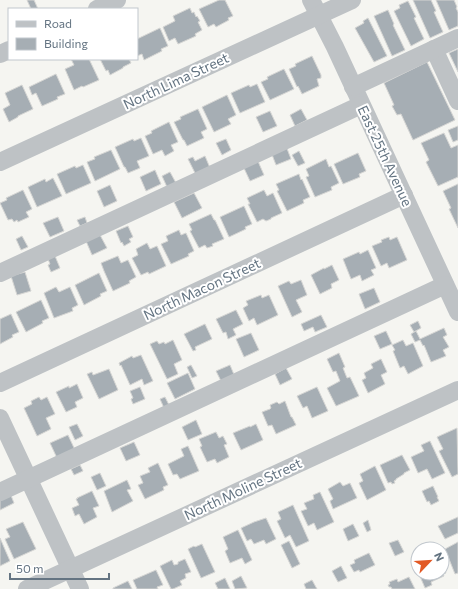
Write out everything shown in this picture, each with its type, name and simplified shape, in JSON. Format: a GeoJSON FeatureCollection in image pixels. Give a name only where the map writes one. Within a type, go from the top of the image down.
{"type":"FeatureCollection","features":[{"type":"Feature","properties":{"kind":"street"},"geometry":{"type":"LineString","coordinates":[[99,8],[117,0]]}},
{"type":"Feature","properties":{"kind":"street","name":"North Lima Street"},"geometry":{"type":"LineString","coordinates":[[0,162],[315,8],[352,0]]}},
{"type":"Feature","properties":{"kind":"street","name":"East 25th Avenue"},"geometry":{"type":"LineString","coordinates":[[315,8],[458,312]]}},
{"type":"Feature","properties":{"kind":"street"},"geometry":{"type":"LineString","coordinates":[[353,87],[458,38]]}},
{"type":"Feature","properties":{"kind":"street"},"geometry":{"type":"LineString","coordinates":[[434,49],[458,101]]}},
{"type":"Feature","properties":{"kind":"street"},"geometry":{"type":"LineString","coordinates":[[0,273],[361,105]]}},
{"type":"Feature","properties":{"kind":"street","name":"North Macon Street"},"geometry":{"type":"LineString","coordinates":[[0,383],[404,195]]}},
{"type":"Feature","properties":{"kind":"street"},"geometry":{"type":"LineString","coordinates":[[0,492],[445,285]]}},
{"type":"Feature","properties":{"kind":"street","name":"North Moline Street"},"geometry":{"type":"LineString","coordinates":[[28,589],[458,390]]}},
{"type":"Feature","properties":{"kind":"street"},"geometry":{"type":"LineString","coordinates":[[0,418],[80,589]]}},
{"type":"Feature","properties":{"kind":"building"},"geometry":{"type":"Polygon","coordinates":[[[27,0],[34,0],[38,8],[31,8],[27,0]]]}},
{"type":"Feature","properties":{"kind":"building"},"geometry":{"type":"Polygon","coordinates":[[[219,0],[225,0],[233,16],[216,27],[214,24],[208,27],[199,9],[219,0]]]}},
{"type":"Feature","properties":{"kind":"building"},"geometry":{"type":"Polygon","coordinates":[[[413,0],[431,0],[436,11],[434,12],[443,32],[430,38],[413,0]]]}},
{"type":"Feature","properties":{"kind":"building"},"geometry":{"type":"Polygon","coordinates":[[[436,0],[454,0],[458,12],[458,26],[449,30],[436,0]]]}},
{"type":"Feature","properties":{"kind":"building"},"geometry":{"type":"Polygon","coordinates":[[[408,1],[424,39],[411,46],[394,11],[400,8],[399,5],[408,1]]]}},
{"type":"Feature","properties":{"kind":"building"},"geometry":{"type":"Polygon","coordinates":[[[190,8],[192,13],[194,12],[200,21],[198,22],[202,30],[195,34],[196,36],[178,44],[175,38],[169,41],[163,27],[175,21],[173,16],[190,8]]]}},
{"type":"Feature","properties":{"kind":"building"},"geometry":{"type":"Polygon","coordinates":[[[388,10],[394,24],[393,25],[405,50],[392,56],[374,16],[388,10]]]}},
{"type":"Feature","properties":{"kind":"building"},"geometry":{"type":"Polygon","coordinates":[[[368,18],[387,56],[374,62],[355,28],[364,23],[363,21],[368,18]]]}},
{"type":"Feature","properties":{"kind":"building"},"geometry":{"type":"Polygon","coordinates":[[[160,28],[168,46],[161,49],[162,51],[144,60],[142,54],[138,56],[138,39],[160,28]]]}},
{"type":"Feature","properties":{"kind":"building"},"geometry":{"type":"Polygon","coordinates":[[[458,49],[458,72],[449,53],[458,49]]]}},
{"type":"Feature","properties":{"kind":"building"},"geometry":{"type":"Polygon","coordinates":[[[312,56],[321,75],[321,78],[317,79],[319,86],[302,94],[298,86],[297,87],[289,69],[296,66],[295,64],[312,56]]]}},
{"type":"Feature","properties":{"kind":"building"},"geometry":{"type":"Polygon","coordinates":[[[72,60],[89,60],[99,80],[74,90],[65,69],[74,65],[72,60]]]}},
{"type":"Feature","properties":{"kind":"building"},"geometry":{"type":"Polygon","coordinates":[[[100,60],[130,60],[131,63],[110,75],[108,70],[106,71],[100,60]]]}},
{"type":"Feature","properties":{"kind":"building"},"geometry":{"type":"Polygon","coordinates":[[[427,62],[455,120],[413,140],[401,114],[397,115],[392,106],[394,105],[384,83],[427,62]]]}},
{"type":"Feature","properties":{"kind":"building"},"geometry":{"type":"Polygon","coordinates":[[[284,69],[294,89],[270,100],[261,82],[268,79],[267,77],[284,69]]]}},
{"type":"Feature","properties":{"kind":"building"},"geometry":{"type":"Polygon","coordinates":[[[56,74],[65,94],[42,106],[36,93],[32,95],[29,87],[56,74]]]}},
{"type":"Feature","properties":{"kind":"building"},"geometry":{"type":"Polygon","coordinates":[[[257,84],[265,102],[240,113],[231,93],[249,85],[250,87],[257,84]]]}},
{"type":"Feature","properties":{"kind":"building"},"geometry":{"type":"Polygon","coordinates":[[[22,85],[33,109],[9,122],[3,109],[10,105],[5,93],[22,85]]]}},
{"type":"Feature","properties":{"kind":"building"},"geometry":{"type":"Polygon","coordinates":[[[227,95],[236,115],[228,119],[231,124],[214,132],[202,107],[227,95]]]}},
{"type":"Feature","properties":{"kind":"building"},"geometry":{"type":"Polygon","coordinates":[[[198,109],[207,129],[201,132],[204,138],[187,146],[174,122],[181,119],[180,117],[198,109]]]}},
{"type":"Feature","properties":{"kind":"building"},"geometry":{"type":"Polygon","coordinates":[[[301,109],[307,120],[295,126],[290,115],[301,109]]]}},
{"type":"Feature","properties":{"kind":"building"},"geometry":{"type":"Polygon","coordinates":[[[270,111],[277,126],[263,132],[256,117],[270,111]]]}},
{"type":"Feature","properties":{"kind":"building"},"geometry":{"type":"Polygon","coordinates":[[[169,122],[178,142],[171,145],[174,151],[165,156],[162,150],[153,154],[145,136],[152,133],[151,131],[169,122]]]}},
{"type":"Feature","properties":{"kind":"building"},"geometry":{"type":"Polygon","coordinates":[[[458,126],[458,140],[453,142],[448,130],[458,126]]]}},
{"type":"Feature","properties":{"kind":"building"},"geometry":{"type":"Polygon","coordinates":[[[444,133],[451,148],[458,145],[458,177],[438,186],[426,162],[429,160],[421,143],[444,133]]]}},
{"type":"Feature","properties":{"kind":"building"},"geometry":{"type":"Polygon","coordinates":[[[141,138],[149,156],[137,161],[140,168],[128,173],[115,147],[133,139],[134,141],[141,138]]]}},
{"type":"Feature","properties":{"kind":"building"},"geometry":{"type":"Polygon","coordinates":[[[226,139],[231,150],[222,155],[216,143],[226,139]]]}},
{"type":"Feature","properties":{"kind":"building"},"geometry":{"type":"Polygon","coordinates":[[[286,146],[291,159],[276,165],[271,152],[286,146]]]}},
{"type":"Feature","properties":{"kind":"building"},"geometry":{"type":"Polygon","coordinates":[[[111,150],[120,169],[95,181],[87,162],[95,159],[94,157],[111,150]]]}},
{"type":"Feature","properties":{"kind":"building"},"geometry":{"type":"Polygon","coordinates":[[[299,151],[305,163],[298,166],[292,155],[299,151]]]}},
{"type":"Feature","properties":{"kind":"building"},"geometry":{"type":"Polygon","coordinates":[[[358,153],[366,171],[359,174],[360,177],[343,184],[334,164],[358,153]]]}},
{"type":"Feature","properties":{"kind":"building"},"geometry":{"type":"Polygon","coordinates":[[[205,156],[210,168],[196,175],[188,159],[193,157],[195,161],[205,156]]]}},
{"type":"Feature","properties":{"kind":"building"},"geometry":{"type":"Polygon","coordinates":[[[257,159],[264,175],[250,181],[243,166],[257,159]]]}},
{"type":"Feature","properties":{"kind":"building"},"geometry":{"type":"Polygon","coordinates":[[[326,159],[339,183],[331,187],[332,190],[315,197],[306,177],[309,176],[306,169],[326,159]]]}},
{"type":"Feature","properties":{"kind":"building"},"geometry":{"type":"Polygon","coordinates":[[[83,165],[91,183],[66,194],[57,174],[75,166],[76,168],[83,165]]]}},
{"type":"Feature","properties":{"kind":"building"},"geometry":{"type":"Polygon","coordinates":[[[155,170],[161,184],[146,191],[140,177],[155,170]]]}},
{"type":"Feature","properties":{"kind":"building"},"geometry":{"type":"Polygon","coordinates":[[[170,172],[176,183],[167,187],[162,176],[170,172]]]}},
{"type":"Feature","properties":{"kind":"building"},"geometry":{"type":"Polygon","coordinates":[[[299,174],[310,197],[303,200],[304,203],[287,211],[277,191],[279,190],[276,184],[299,174]]]}},
{"type":"Feature","properties":{"kind":"building"},"geometry":{"type":"Polygon","coordinates":[[[53,178],[62,196],[37,207],[28,187],[45,179],[46,182],[53,178]]]}},
{"type":"Feature","properties":{"kind":"building"},"geometry":{"type":"Polygon","coordinates":[[[458,184],[458,228],[449,209],[451,208],[443,191],[458,184]]]}},
{"type":"Feature","properties":{"kind":"building"},"geometry":{"type":"Polygon","coordinates":[[[110,185],[117,201],[104,207],[97,191],[110,185]]]}},
{"type":"Feature","properties":{"kind":"building"},"geometry":{"type":"Polygon","coordinates":[[[23,190],[32,209],[26,212],[29,217],[18,222],[17,220],[14,222],[12,219],[8,220],[0,203],[7,200],[6,198],[23,190]]]}},
{"type":"Feature","properties":{"kind":"building"},"geometry":{"type":"Polygon","coordinates":[[[264,190],[267,196],[273,193],[282,213],[266,221],[263,219],[257,222],[248,204],[250,204],[247,198],[264,190]]]}},
{"type":"Feature","properties":{"kind":"building"},"geometry":{"type":"Polygon","coordinates":[[[194,193],[202,208],[182,218],[174,202],[194,193]]]}},
{"type":"Feature","properties":{"kind":"building"},"geometry":{"type":"Polygon","coordinates":[[[244,206],[252,224],[245,227],[246,229],[229,237],[220,217],[244,206]]]}},
{"type":"Feature","properties":{"kind":"building"},"geometry":{"type":"Polygon","coordinates":[[[211,214],[224,239],[212,244],[213,246],[207,248],[205,245],[199,248],[190,231],[192,230],[189,224],[211,214]]]}},
{"type":"Feature","properties":{"kind":"building"},"geometry":{"type":"Polygon","coordinates":[[[58,217],[64,231],[50,237],[43,223],[58,217]]]}},
{"type":"Feature","properties":{"kind":"building"},"geometry":{"type":"Polygon","coordinates":[[[85,217],[87,223],[80,226],[77,220],[85,217]]]}},
{"type":"Feature","properties":{"kind":"building"},"geometry":{"type":"Polygon","coordinates":[[[128,226],[133,237],[129,239],[131,242],[124,246],[122,242],[121,243],[116,231],[128,226]]]}},
{"type":"Feature","properties":{"kind":"building"},"geometry":{"type":"Polygon","coordinates":[[[179,230],[181,235],[186,233],[194,251],[188,254],[189,256],[171,264],[161,244],[168,241],[166,236],[179,230]]]}},
{"type":"Feature","properties":{"kind":"building"},"geometry":{"type":"Polygon","coordinates":[[[100,235],[107,248],[92,255],[86,241],[100,235]]]}},
{"type":"Feature","properties":{"kind":"building"},"geometry":{"type":"Polygon","coordinates":[[[22,236],[28,247],[21,250],[16,239],[22,236]]]}},
{"type":"Feature","properties":{"kind":"building"},"geometry":{"type":"Polygon","coordinates":[[[389,237],[390,240],[397,237],[407,260],[389,268],[387,263],[381,266],[372,246],[389,237]]]}},
{"type":"Feature","properties":{"kind":"building"},"geometry":{"type":"Polygon","coordinates":[[[147,243],[150,249],[157,246],[166,266],[149,274],[148,272],[141,275],[132,258],[138,255],[136,249],[147,243]]]}},
{"type":"Feature","properties":{"kind":"building"},"geometry":{"type":"Polygon","coordinates":[[[368,250],[376,268],[371,270],[374,275],[362,281],[360,275],[351,279],[343,259],[368,250]]]}},
{"type":"Feature","properties":{"kind":"building"},"geometry":{"type":"Polygon","coordinates":[[[55,256],[60,268],[51,272],[48,265],[50,264],[48,259],[55,256]]]}},
{"type":"Feature","properties":{"kind":"building"},"geometry":{"type":"Polygon","coordinates":[[[118,256],[121,263],[128,260],[136,277],[129,281],[130,283],[113,291],[101,263],[118,256]]]}},
{"type":"Feature","properties":{"kind":"building"},"geometry":{"type":"Polygon","coordinates":[[[332,265],[339,280],[331,284],[332,288],[320,294],[311,275],[332,265]]]}},
{"type":"Feature","properties":{"kind":"building"},"geometry":{"type":"Polygon","coordinates":[[[25,272],[31,291],[17,295],[11,276],[25,272]]]}},
{"type":"Feature","properties":{"kind":"building"},"geometry":{"type":"Polygon","coordinates":[[[99,273],[107,291],[84,305],[75,285],[99,273]]]}},
{"type":"Feature","properties":{"kind":"building"},"geometry":{"type":"Polygon","coordinates":[[[301,280],[307,295],[296,300],[302,312],[292,317],[278,286],[289,281],[291,284],[301,280]]]}},
{"type":"Feature","properties":{"kind":"building"},"geometry":{"type":"Polygon","coordinates":[[[56,287],[59,292],[70,287],[78,305],[72,308],[73,311],[54,318],[44,293],[56,287]]]}},
{"type":"Feature","properties":{"kind":"building"},"geometry":{"type":"Polygon","coordinates":[[[374,288],[380,302],[365,309],[359,294],[374,288]]]}},
{"type":"Feature","properties":{"kind":"building"},"geometry":{"type":"Polygon","coordinates":[[[261,295],[262,298],[269,295],[278,315],[257,325],[254,318],[249,321],[243,308],[248,305],[246,301],[261,295]]]}},
{"type":"Feature","properties":{"kind":"building"},"geometry":{"type":"Polygon","coordinates":[[[41,300],[49,318],[26,332],[16,312],[41,300]]]}},
{"type":"Feature","properties":{"kind":"building"},"geometry":{"type":"Polygon","coordinates":[[[236,310],[243,324],[233,329],[236,335],[228,339],[226,332],[223,333],[216,319],[236,310]]]}},
{"type":"Feature","properties":{"kind":"building"},"geometry":{"type":"Polygon","coordinates":[[[11,314],[19,332],[12,335],[13,337],[0,344],[0,319],[11,314]]]}},
{"type":"Feature","properties":{"kind":"building"},"geometry":{"type":"Polygon","coordinates":[[[321,315],[327,327],[315,332],[313,327],[304,331],[301,324],[321,315]]]}},
{"type":"Feature","properties":{"kind":"building"},"geometry":{"type":"Polygon","coordinates":[[[418,321],[421,328],[414,332],[410,325],[418,321]]]}},
{"type":"Feature","properties":{"kind":"building"},"geometry":{"type":"Polygon","coordinates":[[[205,324],[212,339],[195,347],[196,350],[193,351],[184,334],[205,324]]]}},
{"type":"Feature","properties":{"kind":"building"},"geometry":{"type":"Polygon","coordinates":[[[444,328],[447,335],[443,337],[449,347],[443,350],[446,356],[431,362],[424,345],[423,346],[420,340],[415,342],[411,334],[416,331],[420,339],[444,328]]]}},
{"type":"Feature","properties":{"kind":"building"},"geometry":{"type":"Polygon","coordinates":[[[386,331],[392,344],[380,349],[374,336],[386,331]]]}},
{"type":"Feature","properties":{"kind":"building"},"geometry":{"type":"Polygon","coordinates":[[[251,333],[259,350],[244,357],[236,339],[251,333]]]}},
{"type":"Feature","properties":{"kind":"building"},"geometry":{"type":"Polygon","coordinates":[[[173,340],[182,360],[174,364],[178,374],[167,379],[150,344],[157,341],[159,344],[164,342],[165,344],[173,340]]]}},
{"type":"Feature","properties":{"kind":"building"},"geometry":{"type":"Polygon","coordinates":[[[403,340],[406,346],[413,343],[423,366],[408,374],[404,366],[400,368],[392,345],[403,340]]]}},
{"type":"Feature","properties":{"kind":"building"},"geometry":{"type":"Polygon","coordinates":[[[339,353],[345,367],[343,368],[347,378],[350,377],[359,396],[336,406],[327,388],[340,381],[336,371],[333,372],[327,359],[339,353]]]}},
{"type":"Feature","properties":{"kind":"building"},"geometry":{"type":"Polygon","coordinates":[[[141,355],[153,381],[144,385],[142,379],[130,385],[119,363],[132,356],[133,358],[141,355]]]}},
{"type":"Feature","properties":{"kind":"building"},"geometry":{"type":"Polygon","coordinates":[[[381,359],[387,372],[381,375],[385,384],[368,393],[362,380],[366,378],[364,373],[373,368],[371,364],[381,359]]]}},
{"type":"Feature","properties":{"kind":"building"},"geometry":{"type":"Polygon","coordinates":[[[191,365],[197,376],[192,378],[187,367],[191,365]]]}},
{"type":"Feature","properties":{"kind":"building"},"geometry":{"type":"Polygon","coordinates":[[[230,365],[235,377],[222,383],[216,371],[230,365]]]}},
{"type":"Feature","properties":{"kind":"building"},"geometry":{"type":"Polygon","coordinates":[[[286,368],[292,379],[280,385],[275,374],[286,368]]]}},
{"type":"Feature","properties":{"kind":"building"},"geometry":{"type":"Polygon","coordinates":[[[109,369],[118,390],[99,399],[87,374],[92,372],[93,375],[109,369]]]}},
{"type":"Feature","properties":{"kind":"building"},"geometry":{"type":"Polygon","coordinates":[[[188,373],[195,389],[175,399],[167,383],[188,373]]]}},
{"type":"Feature","properties":{"kind":"building"},"geometry":{"type":"Polygon","coordinates":[[[77,384],[83,398],[75,402],[77,407],[66,412],[56,392],[77,384]]]}},
{"type":"Feature","properties":{"kind":"building"},"geometry":{"type":"Polygon","coordinates":[[[140,387],[145,399],[133,404],[131,399],[133,398],[130,391],[140,387]]]}},
{"type":"Feature","properties":{"kind":"building"},"geometry":{"type":"Polygon","coordinates":[[[317,387],[328,411],[312,418],[307,406],[303,408],[297,396],[317,387]]]}},
{"type":"Feature","properties":{"kind":"building"},"geometry":{"type":"Polygon","coordinates":[[[39,397],[41,400],[47,397],[55,414],[46,418],[51,429],[37,436],[24,408],[32,404],[31,401],[39,397]]]}},
{"type":"Feature","properties":{"kind":"building"},"geometry":{"type":"Polygon","coordinates":[[[165,397],[169,405],[164,408],[160,399],[165,397]]]}},
{"type":"Feature","properties":{"kind":"building"},"geometry":{"type":"Polygon","coordinates":[[[285,401],[291,417],[296,425],[276,434],[272,425],[268,426],[262,412],[270,409],[270,405],[277,402],[279,404],[285,401]]]}},
{"type":"Feature","properties":{"kind":"building"},"geometry":{"type":"Polygon","coordinates":[[[196,420],[202,434],[188,440],[182,427],[196,420]]]}},
{"type":"Feature","properties":{"kind":"building"},"geometry":{"type":"Polygon","coordinates":[[[77,424],[83,436],[75,440],[69,427],[77,424]]]}},
{"type":"Feature","properties":{"kind":"building"},"geometry":{"type":"Polygon","coordinates":[[[256,424],[263,440],[241,450],[233,433],[256,424]]]}},
{"type":"Feature","properties":{"kind":"building"},"geometry":{"type":"Polygon","coordinates":[[[457,428],[458,474],[452,477],[439,451],[443,449],[437,437],[457,428]]]}},
{"type":"Feature","properties":{"kind":"building"},"geometry":{"type":"Polygon","coordinates":[[[216,432],[219,438],[223,436],[227,444],[224,445],[229,457],[217,463],[215,459],[207,462],[200,447],[202,446],[199,439],[216,432]]]}},
{"type":"Feature","properties":{"kind":"building"},"geometry":{"type":"Polygon","coordinates":[[[68,435],[75,450],[57,458],[50,443],[68,435]]]}},
{"type":"Feature","properties":{"kind":"building"},"geometry":{"type":"Polygon","coordinates":[[[430,441],[445,473],[432,479],[427,469],[418,473],[411,457],[424,451],[421,445],[430,441]]]}},
{"type":"Feature","properties":{"kind":"building"},"geometry":{"type":"Polygon","coordinates":[[[134,442],[140,455],[126,461],[120,448],[134,442]]]}},
{"type":"Feature","properties":{"kind":"building"},"geometry":{"type":"Polygon","coordinates":[[[188,446],[199,471],[180,479],[177,474],[173,475],[168,464],[184,456],[181,449],[188,446]]]}},
{"type":"Feature","properties":{"kind":"building"},"geometry":{"type":"Polygon","coordinates":[[[402,455],[410,470],[396,479],[394,481],[395,483],[388,483],[380,465],[402,455]]]}},
{"type":"Feature","properties":{"kind":"building"},"geometry":{"type":"Polygon","coordinates":[[[158,463],[168,485],[163,487],[164,490],[145,499],[138,485],[143,483],[140,476],[150,472],[148,468],[158,463]]]}},
{"type":"Feature","properties":{"kind":"building"},"geometry":{"type":"Polygon","coordinates":[[[80,465],[83,471],[74,475],[71,469],[80,465]]]}},
{"type":"Feature","properties":{"kind":"building"},"geometry":{"type":"Polygon","coordinates":[[[375,466],[386,490],[367,500],[359,483],[363,481],[360,474],[375,466]]]}},
{"type":"Feature","properties":{"kind":"building"},"geometry":{"type":"Polygon","coordinates":[[[100,473],[106,486],[97,490],[91,477],[100,473]]]}},
{"type":"Feature","properties":{"kind":"building"},"geometry":{"type":"Polygon","coordinates":[[[127,480],[131,489],[127,490],[133,501],[112,512],[104,491],[127,480]]]}},
{"type":"Feature","properties":{"kind":"building"},"geometry":{"type":"Polygon","coordinates":[[[340,482],[343,486],[350,483],[357,498],[333,509],[330,501],[333,499],[328,489],[340,482]]]}},
{"type":"Feature","properties":{"kind":"building"},"geometry":{"type":"Polygon","coordinates":[[[433,486],[439,501],[431,505],[429,501],[427,502],[422,491],[433,486]]]}},
{"type":"Feature","properties":{"kind":"building"},"geometry":{"type":"Polygon","coordinates":[[[92,491],[99,506],[93,508],[97,517],[84,524],[79,514],[75,516],[72,508],[79,505],[76,499],[77,498],[92,491]]]}},
{"type":"Feature","properties":{"kind":"building"},"geometry":{"type":"Polygon","coordinates":[[[320,492],[334,522],[317,530],[314,523],[308,526],[301,511],[307,509],[304,503],[314,499],[313,495],[320,492]]]}},
{"type":"Feature","properties":{"kind":"building"},"geometry":{"type":"Polygon","coordinates":[[[10,493],[14,503],[0,510],[0,498],[10,493]]]}},
{"type":"Feature","properties":{"kind":"building"},"geometry":{"type":"Polygon","coordinates":[[[293,505],[309,541],[296,547],[290,535],[285,538],[277,521],[281,519],[278,512],[293,505]]]}},
{"type":"Feature","properties":{"kind":"building"},"geometry":{"type":"Polygon","coordinates":[[[458,517],[458,533],[445,539],[438,526],[458,517]]]}},
{"type":"Feature","properties":{"kind":"building"},"geometry":{"type":"Polygon","coordinates":[[[266,518],[276,539],[266,544],[264,540],[254,544],[251,539],[247,541],[241,528],[266,518]]]}},
{"type":"Feature","properties":{"kind":"building"},"geometry":{"type":"Polygon","coordinates":[[[368,520],[371,530],[367,532],[363,523],[368,520]]]}},
{"type":"Feature","properties":{"kind":"building"},"geometry":{"type":"Polygon","coordinates":[[[23,522],[36,549],[14,559],[5,539],[10,537],[6,529],[23,522]]]}},
{"type":"Feature","properties":{"kind":"building"},"geometry":{"type":"Polygon","coordinates":[[[353,524],[359,536],[348,541],[343,529],[353,524]]]}},
{"type":"Feature","properties":{"kind":"building"},"geometry":{"type":"Polygon","coordinates":[[[238,530],[252,560],[245,564],[242,558],[230,563],[225,551],[228,549],[223,537],[238,530]]]}},
{"type":"Feature","properties":{"kind":"building"},"geometry":{"type":"Polygon","coordinates":[[[0,538],[10,561],[0,566],[0,538]]]}},
{"type":"Feature","properties":{"kind":"building"},"geometry":{"type":"Polygon","coordinates":[[[398,540],[404,552],[395,556],[389,543],[398,540]]]}},
{"type":"Feature","properties":{"kind":"building"},"geometry":{"type":"Polygon","coordinates":[[[289,541],[300,564],[292,568],[281,545],[289,541]]]}},
{"type":"Feature","properties":{"kind":"building"},"geometry":{"type":"Polygon","coordinates":[[[458,542],[458,573],[455,574],[450,562],[450,546],[458,542]]]}},
{"type":"Feature","properties":{"kind":"building"},"geometry":{"type":"Polygon","coordinates":[[[202,544],[215,572],[201,578],[188,549],[202,544]]]}},
{"type":"Feature","properties":{"kind":"building"},"geometry":{"type":"Polygon","coordinates":[[[369,553],[375,565],[360,572],[359,570],[354,572],[350,565],[355,563],[354,560],[369,553]]]}},
{"type":"Feature","properties":{"kind":"building"},"geometry":{"type":"Polygon","coordinates":[[[185,559],[191,572],[185,574],[186,578],[180,581],[182,585],[171,589],[160,566],[172,560],[174,565],[178,564],[178,562],[185,559]]]}},
{"type":"Feature","properties":{"kind":"building"},"geometry":{"type":"Polygon","coordinates":[[[341,566],[347,578],[338,582],[332,571],[341,566]]]}},
{"type":"Feature","properties":{"kind":"building"},"geometry":{"type":"Polygon","coordinates":[[[156,570],[163,585],[157,587],[158,589],[137,589],[133,580],[156,570]]]}},
{"type":"Feature","properties":{"kind":"building"},"geometry":{"type":"Polygon","coordinates":[[[241,576],[247,588],[235,589],[232,581],[241,576]]]}},
{"type":"Feature","properties":{"kind":"building"},"geometry":{"type":"Polygon","coordinates":[[[409,577],[415,589],[392,589],[388,585],[390,584],[389,582],[397,579],[398,582],[409,577]]]}},
{"type":"Feature","properties":{"kind":"building"},"geometry":{"type":"Polygon","coordinates":[[[225,578],[230,589],[218,589],[215,583],[225,578]]]}},
{"type":"Feature","properties":{"kind":"building"},"geometry":{"type":"Polygon","coordinates":[[[312,580],[317,589],[306,589],[304,584],[312,580]]]}},
{"type":"Feature","properties":{"kind":"building"},"geometry":{"type":"Polygon","coordinates":[[[128,581],[132,589],[113,589],[113,588],[128,581]]]}},
{"type":"Feature","properties":{"kind":"building"},"geometry":{"type":"Polygon","coordinates":[[[422,581],[433,581],[431,582],[432,585],[425,588],[422,581]]]}}]}
